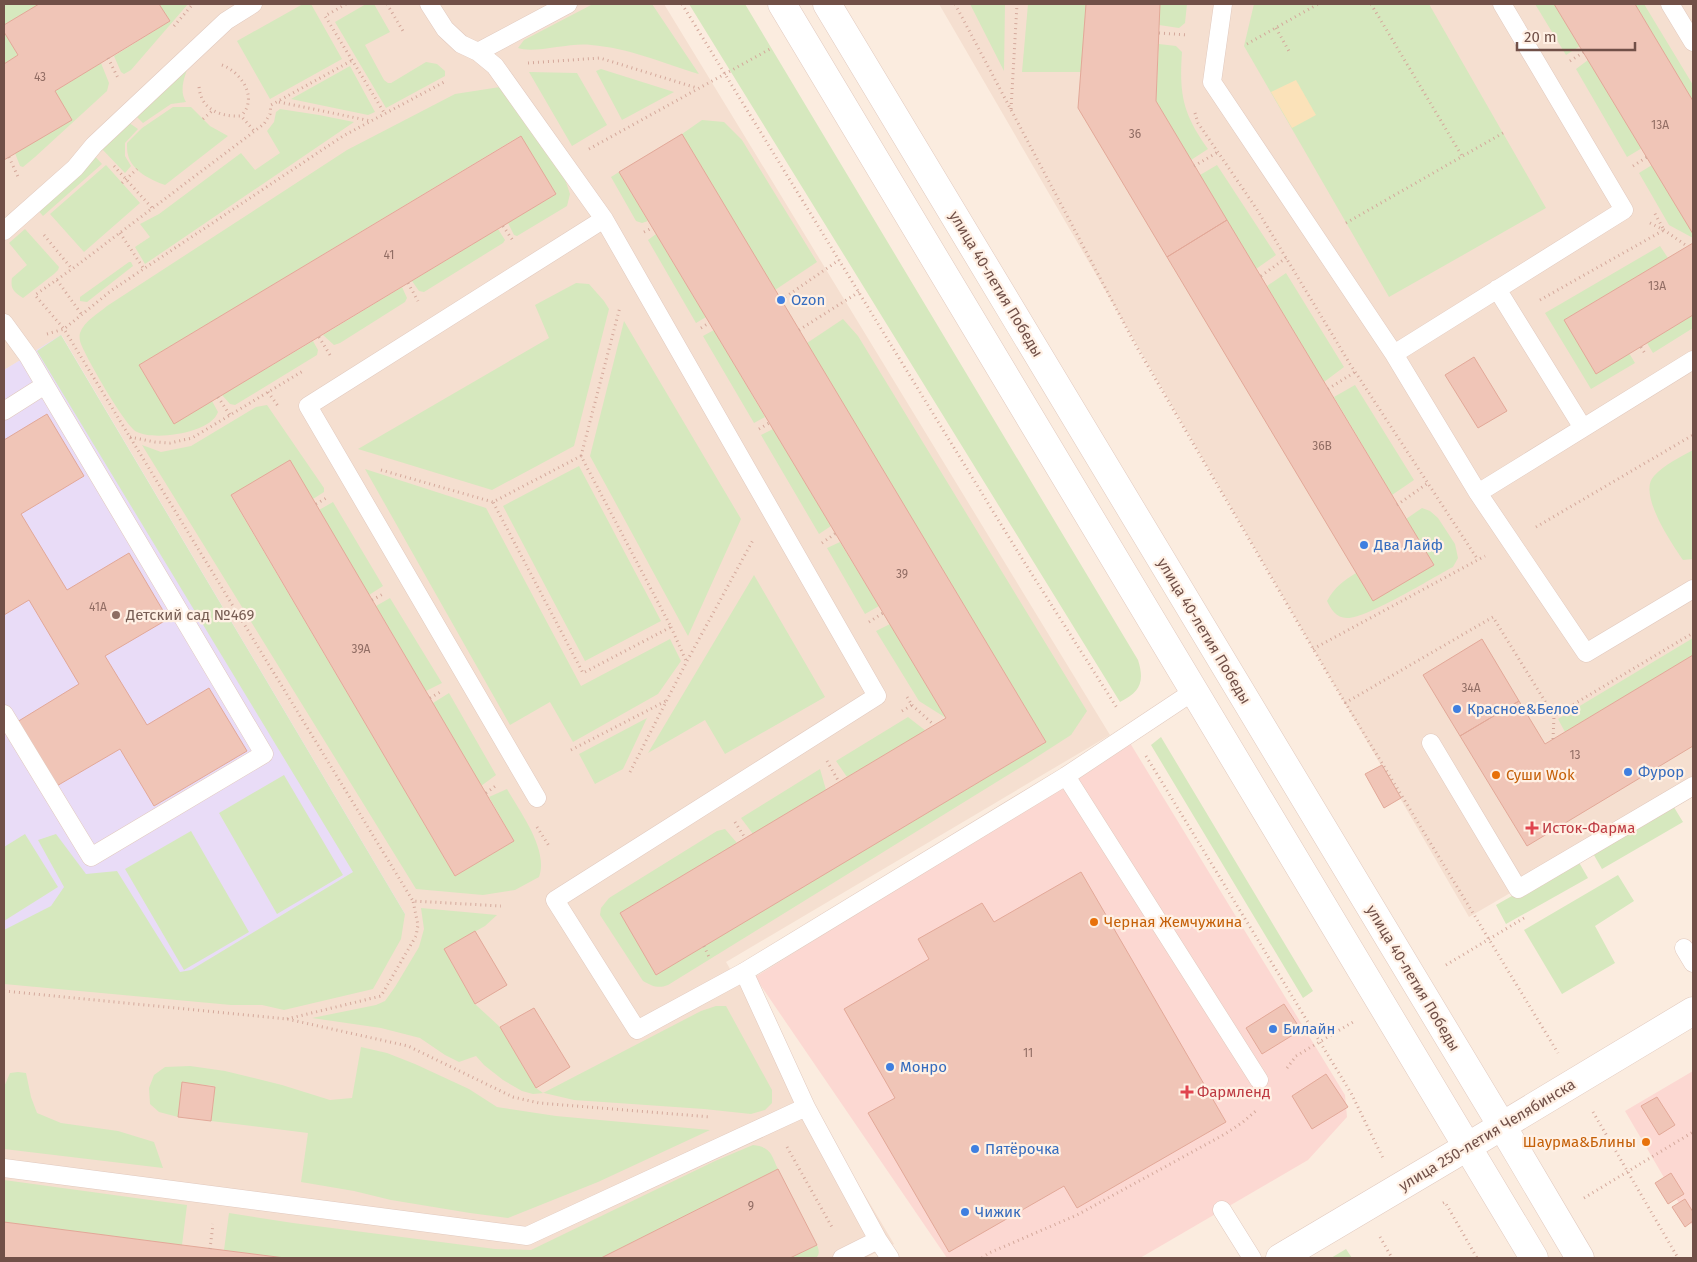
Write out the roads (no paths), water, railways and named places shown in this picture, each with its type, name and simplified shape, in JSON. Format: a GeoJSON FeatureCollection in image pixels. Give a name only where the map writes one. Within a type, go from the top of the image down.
{"type":"FeatureCollection","features":[{"type":"Feature","properties":{"kind":"street"},"geometry":{"type":"LineString","coordinates":[[782,4],[1534,1258]]}},
{"type":"Feature","properties":{"kind":"street","name":"улица 40-летия Победы"},"geometry":{"type":"LineString","coordinates":[[827,4],[1580,1258]]}},
{"type":"Feature","properties":{"kind":"street","name":"улица 250-летия Челябинска"},"geometry":{"type":"LineString","coordinates":[[1280,1258],[1693,1011]]}},
{"type":"Feature","properties":{"kind":"lane"},"geometry":{"type":"LineString","coordinates":[[4,231],[75,168],[94,145],[226,21],[253,4]]}},
{"type":"Feature","properties":{"kind":"lane"},"geometry":{"type":"LineString","coordinates":[[429,4],[445,29],[461,44],[478,52],[496,66],[604,219],[877,696],[555,900],[637,1030],[744,972],[1066,776],[1194,691]]}},
{"type":"Feature","properties":{"kind":"lane"},"geometry":{"type":"LineString","coordinates":[[478,52],[568,4]]}},
{"type":"Feature","properties":{"kind":"lane"},"geometry":{"type":"LineString","coordinates":[[1223,4],[1212,82],[1394,354],[1478,493],[1586,653],[1693,589]]}},
{"type":"Feature","properties":{"kind":"lane"},"geometry":{"type":"LineString","coordinates":[[1394,354],[1624,210],[1502,4]]}},
{"type":"Feature","properties":{"kind":"lane"},"geometry":{"type":"LineString","coordinates":[[1670,4],[1693,42]]}},
{"type":"Feature","properties":{"kind":"lane"},"geometry":{"type":"LineString","coordinates":[[537,798],[308,406],[604,219]]}},
{"type":"Feature","properties":{"kind":"lane"},"geometry":{"type":"LineString","coordinates":[[1497,289],[1583,428]]}},
{"type":"Feature","properties":{"kind":"lane"},"geometry":{"type":"LineString","coordinates":[[4,323],[28,356],[264,754],[91,857],[4,714]]}},
{"type":"Feature","properties":{"kind":"lane"},"geometry":{"type":"LineString","coordinates":[[1478,493],[1693,360]]}},
{"type":"Feature","properties":{"kind":"lane"},"geometry":{"type":"LineString","coordinates":[[4,411],[46,386]]}},
{"type":"Feature","properties":{"kind":"lane"},"geometry":{"type":"LineString","coordinates":[[1431,743],[1518,888],[1693,786]]}},
{"type":"Feature","properties":{"kind":"lane"},"geometry":{"type":"LineString","coordinates":[[1066,776],[1259,1080]]}},
{"type":"Feature","properties":{"kind":"lane"},"geometry":{"type":"LineString","coordinates":[[744,972],[806,1107],[878,1240],[890,1258]]}},
{"type":"Feature","properties":{"kind":"lane"},"geometry":{"type":"LineString","coordinates":[[4,1168],[527,1236],[772,1121],[806,1107]]}},
{"type":"Feature","properties":{"kind":"lane"},"geometry":{"type":"LineString","coordinates":[[1222,1210],[1252,1258]]}},
{"type":"Feature","properties":{"kind":"lane"},"geometry":{"type":"LineString","coordinates":[[842,1258],[878,1240]]}},
{"type":"Feature","properties":{"kind":"place","name":"Ozon"},"geometry":{"type":"Point","coordinates":[781,300]}},
{"type":"Feature","properties":{"kind":"place","name":"Два Лайф"},"geometry":{"type":"Point","coordinates":[1364,545]}},
{"type":"Feature","properties":{"kind":"place","name":"Детский сад №469"},"geometry":{"type":"Point","coordinates":[116,615]}},
{"type":"Feature","properties":{"kind":"place","name":"Красное&Белое"},"geometry":{"type":"Point","coordinates":[1457,709]}},
{"type":"Feature","properties":{"kind":"place","name":"Фурор"},"geometry":{"type":"Point","coordinates":[1628,772]}},
{"type":"Feature","properties":{"kind":"place","name":"Суши Wok"},"geometry":{"type":"Point","coordinates":[1496,775]}},
{"type":"Feature","properties":{"kind":"place","name":"Исток-Фарма"},"geometry":{"type":"Point","coordinates":[1532,828]}},
{"type":"Feature","properties":{"kind":"place","name":"Черная Жемчужина"},"geometry":{"type":"Point","coordinates":[1094,922]}},
{"type":"Feature","properties":{"kind":"place","name":"Билайн"},"geometry":{"type":"Point","coordinates":[1273,1029]}},
{"type":"Feature","properties":{"kind":"place","name":"Монро"},"geometry":{"type":"Point","coordinates":[890,1067]}},
{"type":"Feature","properties":{"kind":"place","name":"Фармленд"},"geometry":{"type":"Point","coordinates":[1187,1092]}},
{"type":"Feature","properties":{"kind":"place","name":"Шаурма&Блины"},"geometry":{"type":"Point","coordinates":[1646,1142]}},
{"type":"Feature","properties":{"kind":"place","name":"Пятёрочка"},"geometry":{"type":"Point","coordinates":[975,1149]}},
{"type":"Feature","properties":{"kind":"place","name":"Чижик"},"geometry":{"type":"Point","coordinates":[965,1212]}}]}
